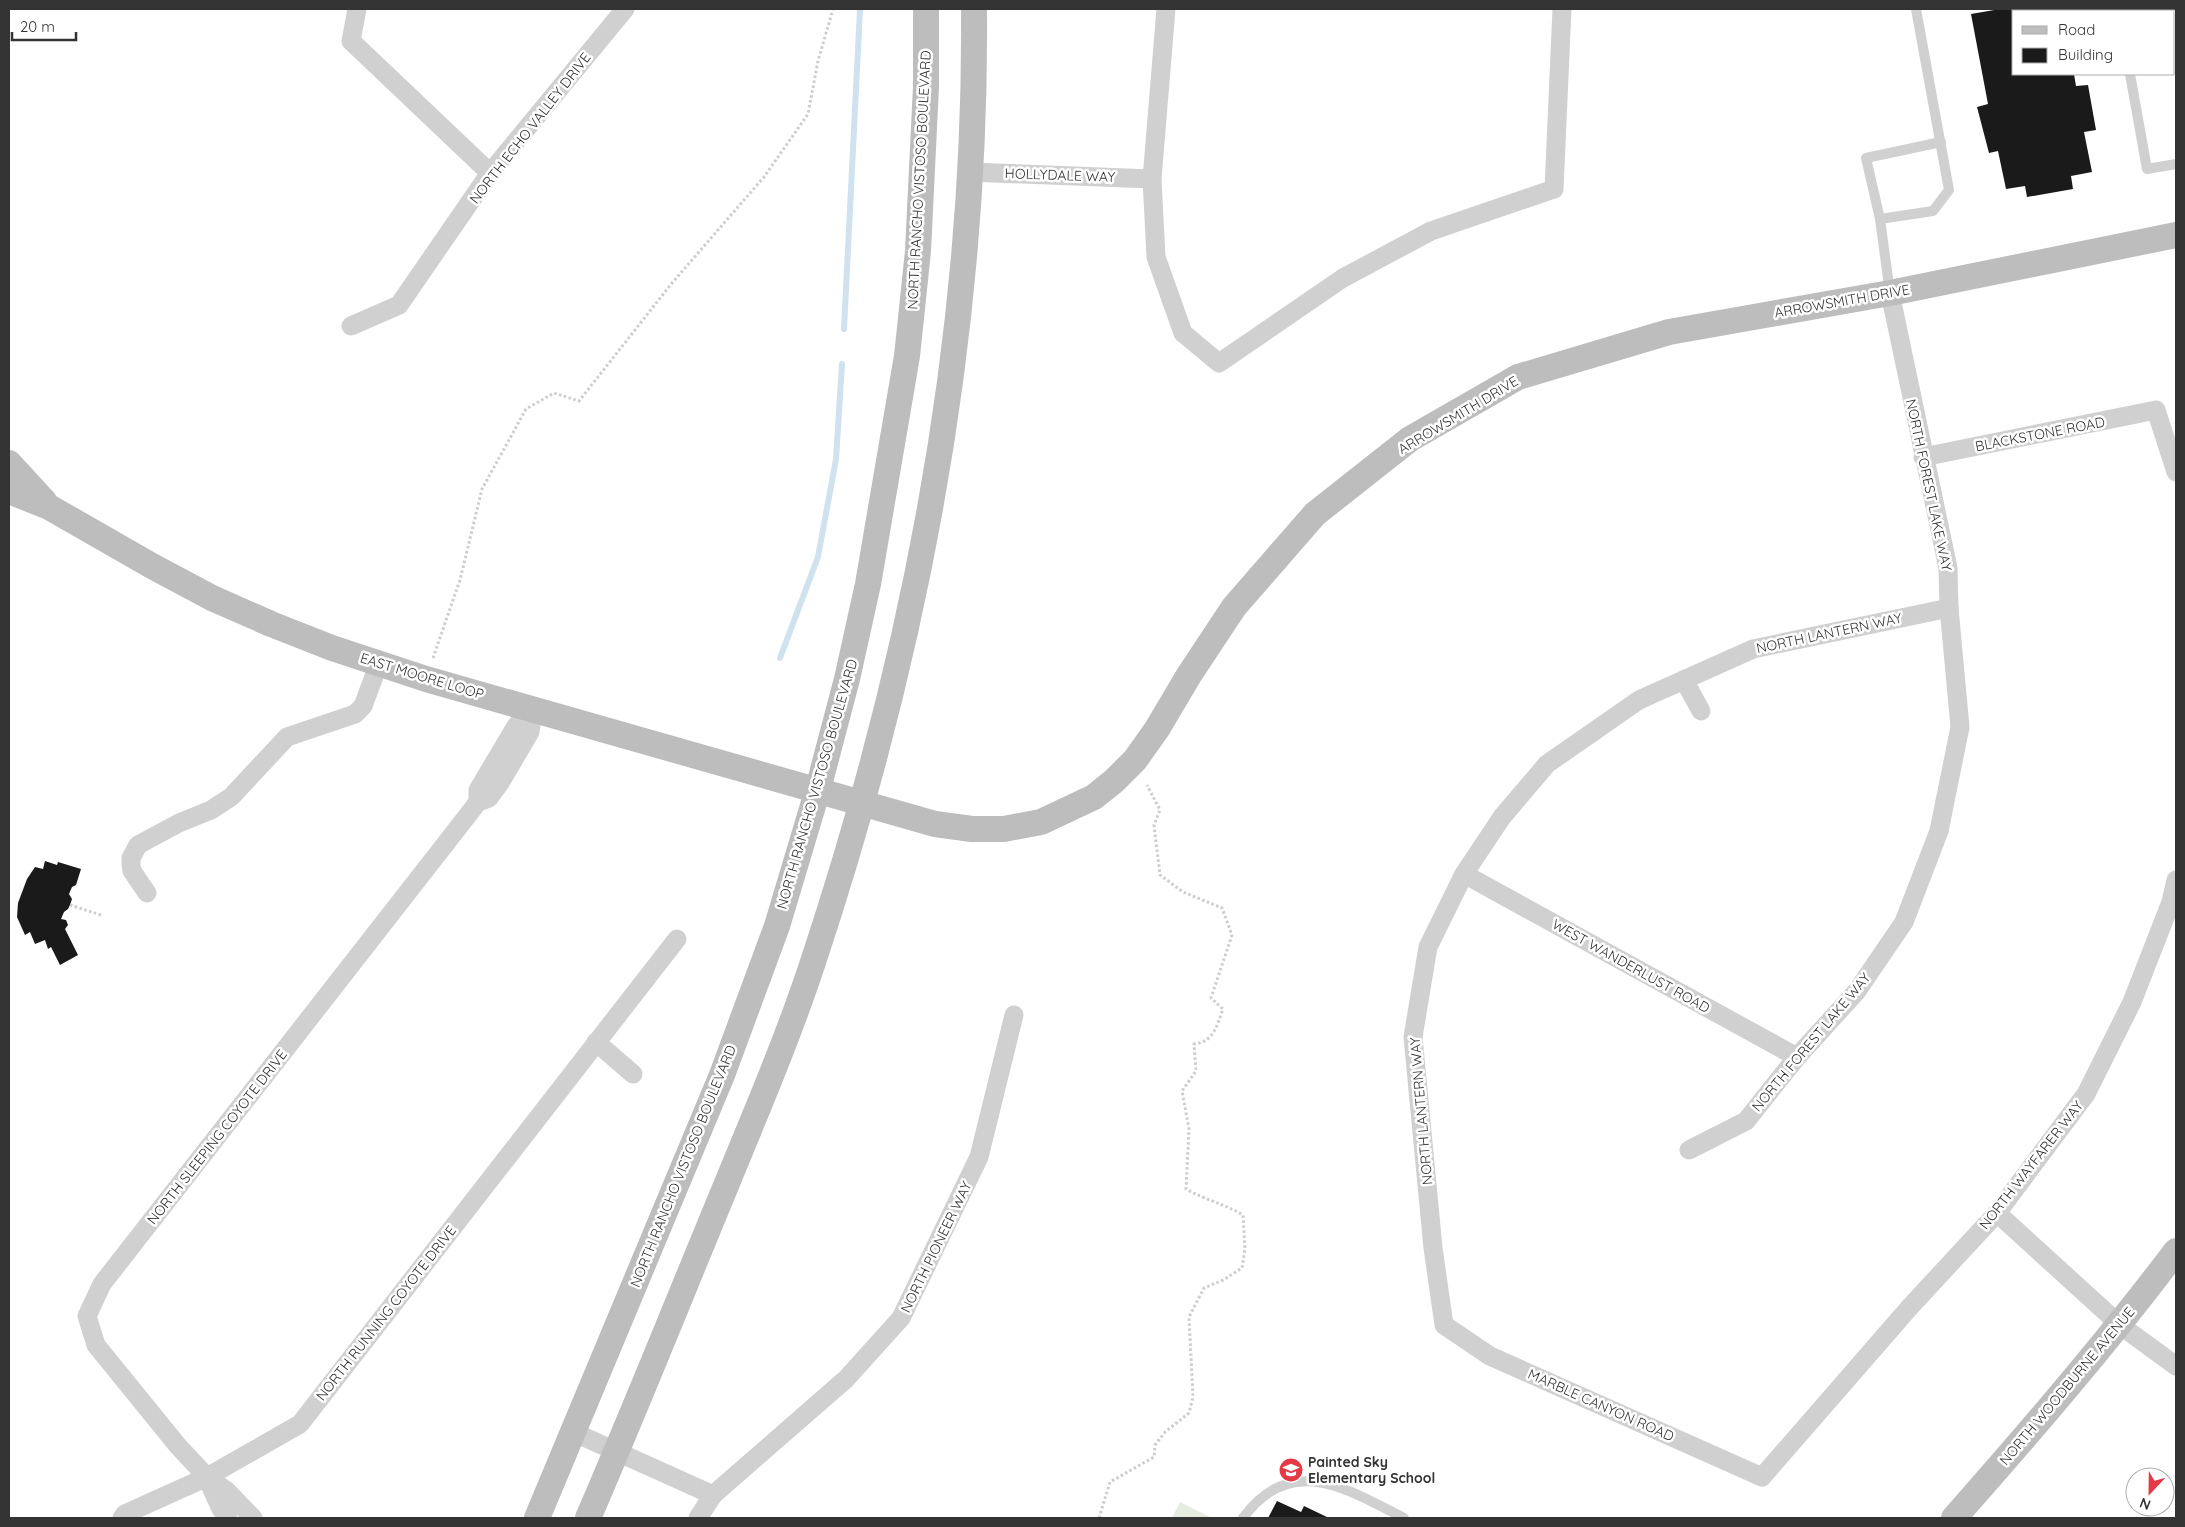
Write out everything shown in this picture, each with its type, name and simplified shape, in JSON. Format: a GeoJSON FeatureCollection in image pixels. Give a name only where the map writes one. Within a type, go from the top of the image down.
{"type":"FeatureCollection","features":[{"type":"Feature","properties":{"kind":"main road","name":"NORTH RANCHO VISTOSO BOULEVARD"},"geometry":{"type":"LineString","coordinates":[[537,1518],[722,1075],[777,926],[818,789],[859,630],[907,356],[918,251],[926,86],[926,9]]}},
{"type":"Feature","properties":{"kind":"main road"},"geometry":{"type":"LineString","coordinates":[[588,1518],[785,1038],[812,966],[864,803],[902,650],[930,512],[945,419],[965,254],[970,172],[974,9]]}},
{"type":"Feature","properties":{"kind":"main road","name":"ARROWSMITH DRIVE"},"geometry":{"type":"LineString","coordinates":[[818,789],[935,824],[972,829],[1004,829],[1041,822],[1094,797],[1135,760],[1157,730],[1189,675],[1234,607],[1315,514],[1410,439],[1518,377],[1668,332],[1890,293],[2176,235]]}},
{"type":"Feature","properties":{"kind":"main road","name":"EAST MOORE LOOP"},"geometry":{"type":"LineString","coordinates":[[9,463],[49,507]]}},
{"type":"Feature","properties":{"kind":"main road","name":"EAST MOORE LOOP"},"geometry":{"type":"LineString","coordinates":[[9,491],[49,507],[212,598],[279,627],[426,679],[818,789]]}},
{"type":"Feature","properties":{"kind":"main road","name":"NORTH WOODBURNE AVENUE"},"geometry":{"type":"LineString","coordinates":[[1954,1518],[2061,1397],[2176,1252]]}},
{"type":"Feature","properties":{"kind":"street"},"geometry":{"type":"LineString","coordinates":[[357,9],[351,41],[490,174]]}},
{"type":"Feature","properties":{"kind":"street","name":"NORTH ECHO VALLEY DRIVE"},"geometry":{"type":"LineString","coordinates":[[351,326],[399,305],[490,174],[625,9]]}},
{"type":"Feature","properties":{"kind":"street"},"geometry":{"type":"LineString","coordinates":[[1166,9],[1152,179],[1156,257],[1183,333],[1219,363],[1343,278],[1431,231],[1554,190],[1562,9]]}},
{"type":"Feature","properties":{"kind":"street","name":"HOLLYDALE WAY"},"geometry":{"type":"LineString","coordinates":[[970,172],[1152,179]]}},
{"type":"Feature","properties":{"kind":"street","name":"NORTH FOREST LAKE WAY"},"geometry":{"type":"LineString","coordinates":[[1689,1150],[1746,1121],[1797,1057],[1857,991],[1904,922],[1939,831],[1960,727],[1949,608],[1948,568],[1923,457],[1890,293]]}},
{"type":"Feature","properties":{"kind":"street","name":"BLACKSTONE ROAD"},"geometry":{"type":"LineString","coordinates":[[1923,457],[2156,410],[2176,472]]}},
{"type":"Feature","properties":{"kind":"street","name":"NORTH LANTERN WAY"},"geometry":{"type":"LineString","coordinates":[[1444,1325],[1433,1248],[1413,1037],[1428,947],[1464,874],[1502,817],[1547,764],[1639,700],[1753,649],[1949,608]]}},
{"type":"Feature","properties":{"kind":"street"},"geometry":{"type":"LineString","coordinates":[[147,893],[132,870],[131,865],[131,858],[138,845],[172,826],[212,810],[231,797],[248,781],[276,747],[287,737],[356,714],[363,706],[379,663]]}},
{"type":"Feature","properties":{"kind":"street"},"geometry":{"type":"LineString","coordinates":[[1684,680],[1701,711]]}},
{"type":"Feature","properties":{"kind":"street","name":"NORTH SLEEPING COYOTE DRIVE"},"geometry":{"type":"LineString","coordinates":[[254,1518],[227,1491],[207,1477],[178,1446],[96,1345],[87,1316],[102,1284],[478,802],[489,798],[506,775],[530,732],[534,709]]}},
{"type":"Feature","properties":{"kind":"street","name":"WEST WANDERLUST ROAD"},"geometry":{"type":"LineString","coordinates":[[1464,874],[1797,1057]]}},
{"type":"Feature","properties":{"kind":"street","name":"NORTH WAYFARER WAY"},"geometry":{"type":"LineString","coordinates":[[1762,1477],[1903,1315],[1996,1213],[2086,1094],[2132,1002],[2171,902],[2176,880]]}},
{"type":"Feature","properties":{"kind":"street","name":"NORTH RUNNING COYOTE DRIVE"},"geometry":{"type":"LineString","coordinates":[[122,1518],[125,1514],[207,1477],[300,1424],[677,939]]}},
{"type":"Feature","properties":{"kind":"street","name":"NORTH PIONEER WAY"},"geometry":{"type":"LineString","coordinates":[[698,1518],[713,1495],[766,1446],[846,1379],[901,1318],[979,1157],[1014,1015]]}},
{"type":"Feature","properties":{"kind":"street"},"geometry":{"type":"LineString","coordinates":[[596,1042],[633,1074]]}},
{"type":"Feature","properties":{"kind":"street"},"geometry":{"type":"LineString","coordinates":[[1996,1213],[2120,1325],[2176,1366]]}},
{"type":"Feature","properties":{"kind":"street","name":"MARBLE CANYON ROAD"},"geometry":{"type":"LineString","coordinates":[[1444,1325],[1490,1356],[1762,1477]]}},
{"type":"Feature","properties":{"kind":"street"},"geometry":{"type":"LineString","coordinates":[[573,1432],[713,1495]]}},
{"type":"Feature","properties":{"kind":"street","name":"NORTH SLEEPING COYOTE DRIVE"},"geometry":{"type":"LineString","coordinates":[[207,1477],[221,1509],[228,1518]]}},
{"type":"Feature","properties":{"kind":"lane"},"geometry":{"type":"LineString","coordinates":[[1880,219],[1933,211],[1949,190],[1916,9]]}},
{"type":"Feature","properties":{"kind":"lane"},"geometry":{"type":"LineString","coordinates":[[2130,75],[2147,168],[2176,164]]}},
{"type":"Feature","properties":{"kind":"lane"},"geometry":{"type":"LineString","coordinates":[[1890,293],[1880,219],[1866,158],[1940,142]]}},
{"type":"Feature","properties":{"kind":"lane"},"geometry":{"type":"LineString","coordinates":[[1243,1518],[1268,1493],[1290,1482],[1316,1480],[1352,1491],[1404,1518]]}},
{"type":"Feature","properties":{"kind":"path"},"geometry":{"type":"LineString","coordinates":[[426,679],[460,580],[482,489],[526,409],[554,392],[579,401],[672,283],[764,177],[808,114],[818,61],[833,9]]}},
{"type":"Feature","properties":{"kind":"path"},"geometry":{"type":"LineString","coordinates":[[1099,1518],[1110,1482],[1154,1457],[1156,1445],[1165,1432],[1189,1413],[1193,1397],[1189,1317],[1204,1288],[1223,1280],[1242,1268],[1245,1249],[1243,1215],[1227,1205],[1205,1200],[1186,1189],[1189,1129],[1182,1091],[1196,1071],[1194,1044],[1202,1044],[1214,1034],[1223,1009],[1211,998],[1232,935],[1222,908],[1183,892],[1160,875],[1154,825],[1160,810],[1147,786]]}},
{"type":"Feature","properties":{"kind":"path"},"geometry":{"type":"LineString","coordinates":[[70,905],[101,915]]}},
{"type":"Feature","properties":{"kind":"shaded area"},"geometry":{"type":"Polygon","coordinates":[[[1180,1502],[1212,1518],[1172,1518],[1180,1502]]]}},
{"type":"Feature","properties":{"kind":"building"},"geometry":{"type":"Polygon","coordinates":[[[2000,9],[2061,9],[2012,10],[2012,75],[2074,75],[2076,86],[2088,85],[2096,130],[2084,132],[2092,172],[2071,176],[2073,189],[2027,197],[2025,186],[2006,189],[1998,151],[1989,153],[1977,107],[1988,104],[1971,14],[2000,9]]]}},
{"type":"Feature","properties":{"kind":"building"},"geometry":{"type":"Polygon","coordinates":[[[45,861],[57,865],[58,862],[81,869],[76,885],[72,887],[69,894],[72,899],[70,905],[61,919],[66,920],[68,925],[65,929],[78,955],[60,965],[51,947],[48,949],[45,940],[35,944],[30,932],[25,935],[17,917],[18,903],[27,879],[35,867],[43,869],[45,861]]]}},
{"type":"Feature","properties":{"kind":"building"},"geometry":{"type":"Polygon","coordinates":[[[1277,1501],[1301,1512],[1304,1506],[1329,1518],[1268,1518],[1277,1501]]]}},
{"type":"Feature","properties":{"kind":"waterway"},"geometry":{"type":"LineString","coordinates":[[844,329],[860,9]]}},
{"type":"Feature","properties":{"kind":"waterway"},"geometry":{"type":"LineString","coordinates":[[780,658],[818,557],[836,459],[842,364]]}},
{"type":"Feature","properties":{"kind":"place","name":"Painted Sky Elementary School"},"geometry":{"type":"Point","coordinates":[1291,1470]}}]}
